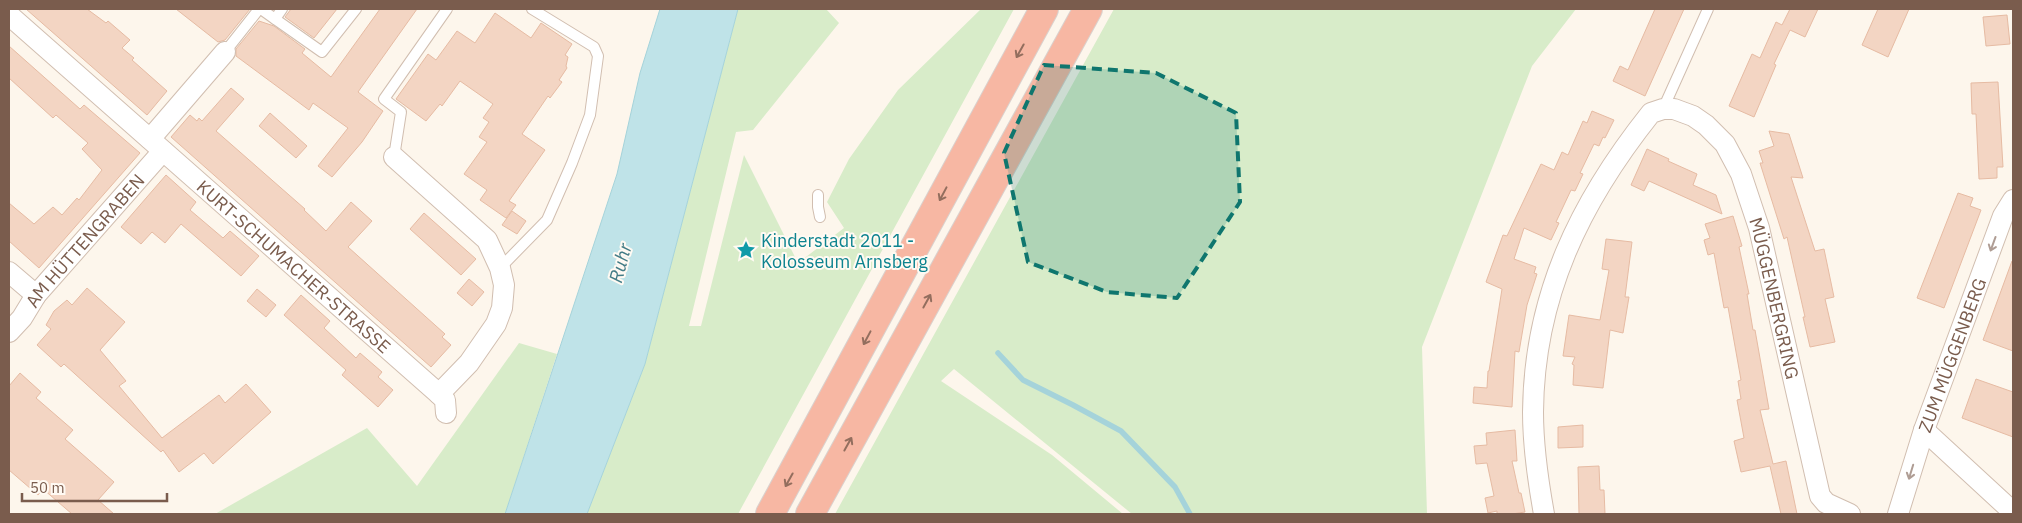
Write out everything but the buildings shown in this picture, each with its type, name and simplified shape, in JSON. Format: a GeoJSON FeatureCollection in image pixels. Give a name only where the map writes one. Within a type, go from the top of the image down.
{"type":"FeatureCollection","features":[{"type":"Feature","properties":{"kind":"highway"},"geometry":{"type":"LineString","coordinates":[[770,514],[1044,9]]}},
{"type":"Feature","properties":{"kind":"highway"},"geometry":{"type":"LineString","coordinates":[[810,514],[1088,9]]}},
{"type":"Feature","properties":{"kind":"highway"},"geometry":{"type":"LineString","coordinates":[[1014,143],[1053,93],[1108,9]]}},
{"type":"Feature","properties":{"kind":"street","name":"KURT-SCHUMACHER-STRASSE"},"geometry":{"type":"LineString","coordinates":[[9,15],[442,403],[496,324],[502,308],[504,285],[500,268],[486,240],[394,157]]}},
{"type":"Feature","properties":{"kind":"street"},"geometry":{"type":"LineString","coordinates":[[156,145],[225,52]]}},
{"type":"Feature","properties":{"kind":"street"},"geometry":{"type":"LineString","coordinates":[[1544,514],[1536,467],[1533,413],[1537,357],[1550,292],[1576,227],[1599,184],[1651,113],[1663,109]]}},
{"type":"Feature","properties":{"kind":"street","name":"MÜGGENBERGRING"},"geometry":{"type":"LineString","coordinates":[[1663,109],[1682,111],[1706,125],[1725,144],[1741,174],[1759,228],[1820,496],[1826,503],[1850,514]]}},
{"type":"Feature","properties":{"kind":"street","name":"AM HÜTTENGRABEN"},"geometry":{"type":"LineString","coordinates":[[9,332],[22,318],[36,295],[156,145]]}},
{"type":"Feature","properties":{"kind":"street","name":"ZUM MÜGGENBERG"},"geometry":{"type":"LineString","coordinates":[[1898,514],[1924,430],[2003,216],[2013,200]]}},
{"type":"Feature","properties":{"kind":"street"},"geometry":{"type":"LineString","coordinates":[[9,272],[36,295]]}},
{"type":"Feature","properties":{"kind":"street"},"geometry":{"type":"LineString","coordinates":[[1924,430],[2013,512]]}},
{"type":"Feature","properties":{"kind":"lane"},"geometry":{"type":"LineString","coordinates":[[225,52],[260,9],[322,52],[356,9]]}},
{"type":"Feature","properties":{"kind":"lane"},"geometry":{"type":"LineString","coordinates":[[275,18],[282,9]]}},
{"type":"Feature","properties":{"kind":"lane"},"geometry":{"type":"LineString","coordinates":[[394,157],[401,112],[384,99],[447,9]]}},
{"type":"Feature","properties":{"kind":"lane"},"geometry":{"type":"LineString","coordinates":[[500,268],[547,220],[572,163],[590,115],[598,56],[594,47],[532,9]]}},
{"type":"Feature","properties":{"kind":"lane"},"geometry":{"type":"LineString","coordinates":[[1663,109],[1708,9]]}},
{"type":"Feature","properties":{"kind":"lane"},"geometry":{"type":"LineString","coordinates":[[818,195],[820,216]]}},
{"type":"Feature","properties":{"kind":"highlighted area"},"geometry":{"type":"Polygon","coordinates":[[[1044,65],[1156,73],[1236,113],[1240,202],[1177,298],[1107,292],[1028,262],[1004,153],[1044,65]]]}},
{"type":"Feature","properties":{"kind":"green space"},"geometry":{"type":"Polygon","coordinates":[[[738,9],[826,9],[839,23],[753,130],[736,132],[689,326],[701,326],[744,155],[798,263],[844,228],[827,202],[849,159],[898,90],[981,9],[1014,9],[738,514],[587,514],[645,364],[738,9]]]}},
{"type":"Feature","properties":{"kind":"green space"},"geometry":{"type":"Polygon","coordinates":[[[1114,9],[1576,9],[1532,66],[1422,347],[1427,514],[1132,514],[954,369],[941,381],[1052,455],[1123,514],[835,514],[1114,9]]]}},
{"type":"Feature","properties":{"kind":"green space"},"geometry":{"type":"Polygon","coordinates":[[[519,343],[557,354],[505,514],[215,514],[367,428],[417,486],[519,343]]]}},
{"type":"Feature","properties":{"kind":"water","name":"Ruhr"},"geometry":{"type":"Polygon","coordinates":[[[660,9],[738,9],[645,364],[587,514],[505,514],[617,174],[640,73],[660,9]]]}},
{"type":"Feature","properties":{"kind":"waterway"},"geometry":{"type":"LineString","coordinates":[[998,353],[1023,380],[1121,431],[1175,487],[1190,514]]}},
{"type":"Feature","properties":{"kind":"place","name":"Kinderstadt 2011 - Kolosseum Arnsberg"},"geometry":{"type":"Point","coordinates":[746,250]}}]}
